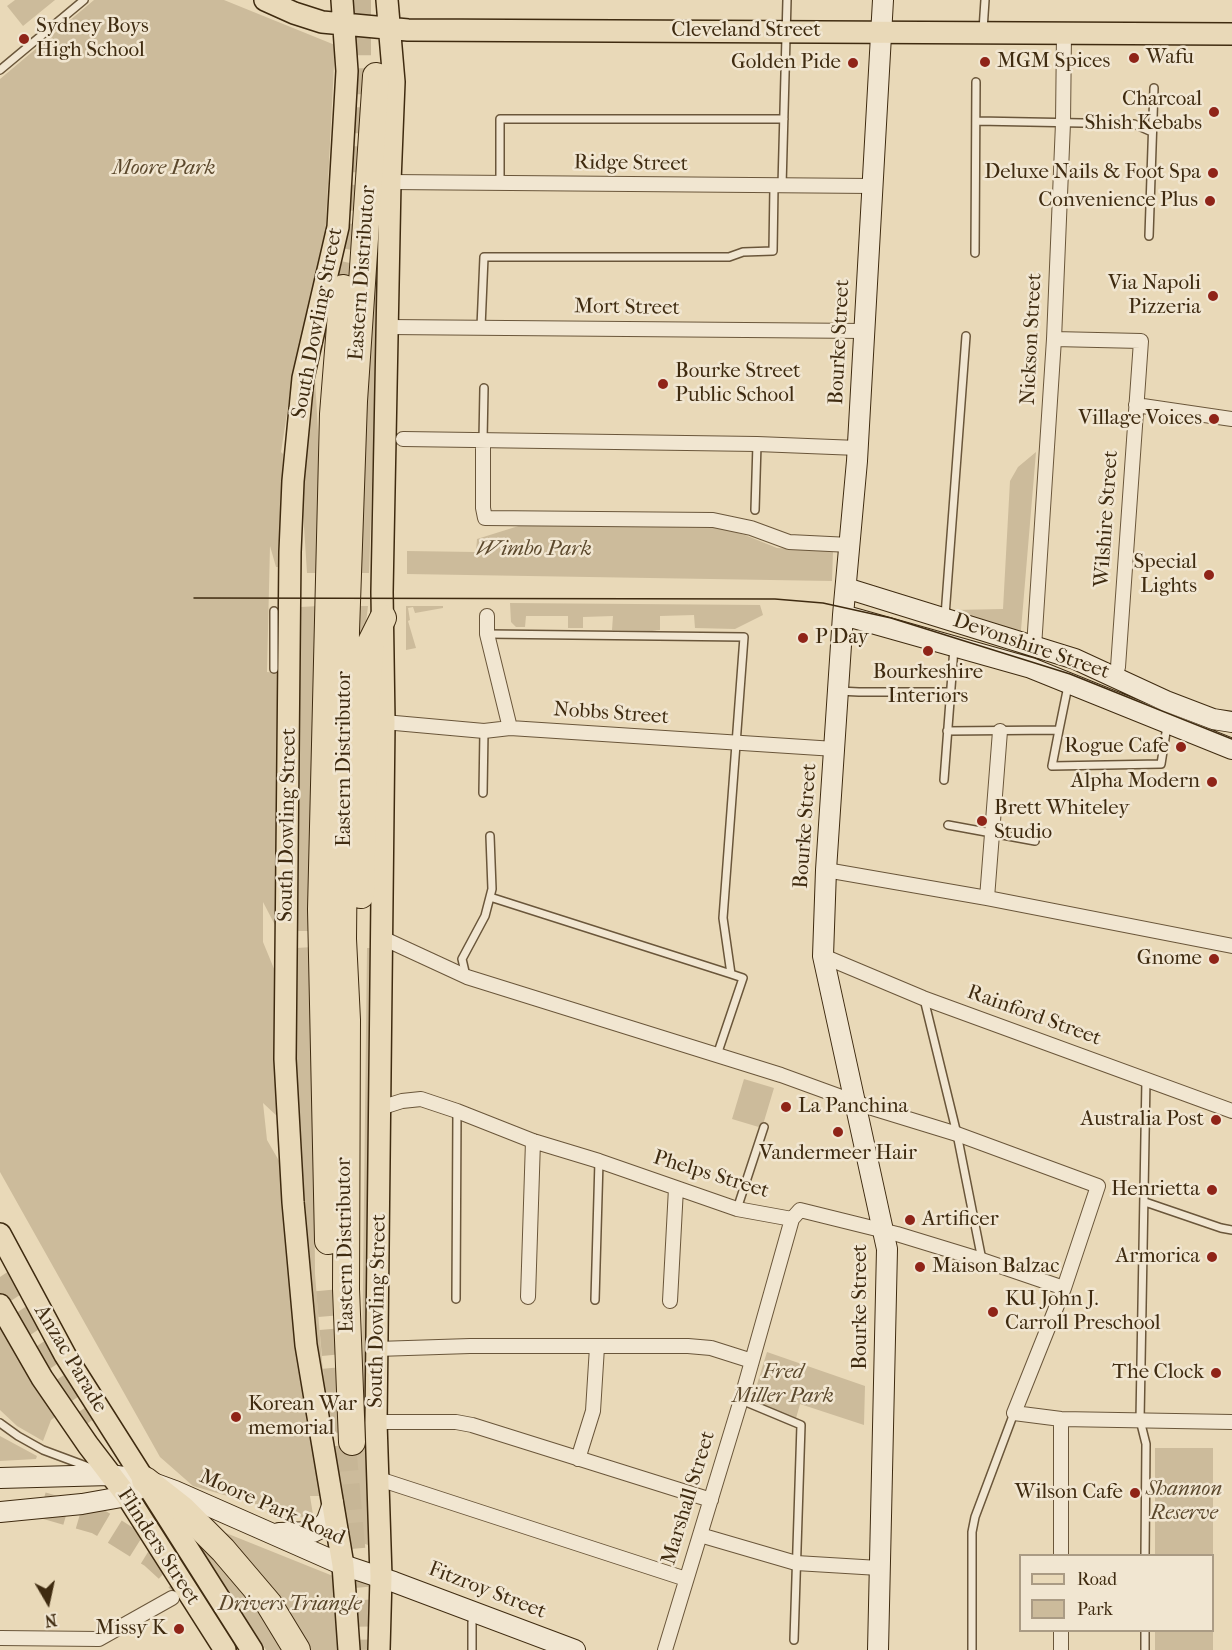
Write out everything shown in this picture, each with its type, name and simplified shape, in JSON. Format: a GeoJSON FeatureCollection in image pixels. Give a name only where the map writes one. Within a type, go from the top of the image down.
{"type":"FeatureCollection","features":[{"type":"Feature","properties":{"kind":"highway","name":"Eastern Distributor"},"geometry":{"type":"LineString","coordinates":[[352,1442],[346,1289],[347,1020],[343,939],[346,631],[354,401],[376,76]]}},
{"type":"Feature","properties":{"kind":"highway","name":"Eastern Distributor"},"geometry":{"type":"LineString","coordinates":[[329,1290],[321,909],[333,414],[343,288]]}},
{"type":"Feature","properties":{"kind":"highway"},"geometry":{"type":"LineString","coordinates":[[347,1020],[359,944],[365,722],[371,642],[383,618]]}},
{"type":"Feature","properties":{"kind":"highway"},"geometry":{"type":"LineString","coordinates":[[136,1488],[182,1509],[223,1550],[269,1604],[297,1650]]}},
{"type":"Feature","properties":{"kind":"main road","name":"Cleveland Street"},"geometry":{"type":"LineString","coordinates":[[265,0],[294,14],[322,22],[390,29],[1232,34]]}},
{"type":"Feature","properties":{"kind":"main road","name":"South Dowling Street"},"geometry":{"type":"LineString","coordinates":[[342,0],[345,24],[346,81],[338,227],[303,378],[282,637],[285,1059],[293,1202],[306,1345],[343,1565],[349,1650]]}},
{"type":"Feature","properties":{"kind":"main road","name":"South Dowling Street"},"geometry":{"type":"LineString","coordinates":[[379,1650],[381,1577],[376,1422],[384,722],[384,452],[394,82],[387,0]]}},
{"type":"Feature","properties":{"kind":"main road","name":"Anzac Parade"},"geometry":{"type":"LineString","coordinates":[[0,1234],[136,1488]]}},
{"type":"Feature","properties":{"kind":"main road","name":"Anzac Parade"},"geometry":{"type":"LineString","coordinates":[[0,1305],[42,1378],[110,1475]]}},
{"type":"Feature","properties":{"kind":"main road","name":"Flinders Street"},"geometry":{"type":"LineString","coordinates":[[110,1475],[136,1488],[252,1650]]}},
{"type":"Feature","properties":{"kind":"main road","name":"Flinders Street"},"geometry":{"type":"LineString","coordinates":[[136,1488],[225,1650]]}},
{"type":"Feature","properties":{"kind":"street","name":"Bourke Street"},"geometry":{"type":"LineString","coordinates":[[878,1650],[888,1267],[884,1231],[823,956],[826,870],[843,615],[858,448],[883,0]]}},
{"type":"Feature","properties":{"kind":"street","name":"Nickson Street"},"geometry":{"type":"LineString","coordinates":[[1034,647],[1054,339],[1064,123],[1064,33]]}},
{"type":"Feature","properties":{"kind":"street","name":"Ridge Street"},"geometry":{"type":"LineString","coordinates":[[390,182],[872,186]]}},
{"type":"Feature","properties":{"kind":"street","name":"Mort Street"},"geometry":{"type":"LineString","coordinates":[[388,327],[865,331]]}},
{"type":"Feature","properties":{"kind":"street","name":"Wilshire Street"},"geometry":{"type":"LineString","coordinates":[[1054,339],[1141,341],[1118,667],[1115,678]]}},
{"type":"Feature","properties":{"kind":"street"},"geometry":{"type":"LineString","coordinates":[[1137,405],[1232,419]]}},
{"type":"Feature","properties":{"kind":"street"},"geometry":{"type":"LineString","coordinates":[[403,440],[757,444],[858,448]]}},
{"type":"Feature","properties":{"kind":"street"},"geometry":{"type":"LineString","coordinates":[[483,440],[485,519],[713,519],[750,528],[789,542],[850,545]]}},
{"type":"Feature","properties":{"kind":"street","name":"Devonshire Street"},"geometry":{"type":"LineString","coordinates":[[846,588],[1075,659],[1213,719],[1232,722]]}},
{"type":"Feature","properties":{"kind":"street","name":"Devonshire Street"},"geometry":{"type":"LineString","coordinates":[[843,615],[1031,668],[1232,749]]}},
{"type":"Feature","properties":{"kind":"street"},"geometry":{"type":"LineString","coordinates":[[487,616],[486,634],[510,728]]}},
{"type":"Feature","properties":{"kind":"street","name":"Nobbs Street"},"geometry":{"type":"LineString","coordinates":[[384,722],[484,731],[510,728],[835,749]]}},
{"type":"Feature","properties":{"kind":"street"},"geometry":{"type":"LineString","coordinates":[[987,898],[1000,731]]}},
{"type":"Feature","properties":{"kind":"street"},"geometry":{"type":"LineString","coordinates":[[826,870],[987,898],[1232,946]]}},
{"type":"Feature","properties":{"kind":"street"},"geometry":{"type":"LineString","coordinates":[[389,941],[467,976],[957,1134],[1098,1186],[1064,1287],[1014,1413],[1061,1419],[1232,1422]]}},
{"type":"Feature","properties":{"kind":"street","name":"Rainford Street"},"geometry":{"type":"LineString","coordinates":[[823,956],[924,998],[1232,1111]]}},
{"type":"Feature","properties":{"kind":"street","name":"Phelps Street"},"geometry":{"type":"LineString","coordinates":[[380,1108],[402,1101],[421,1099],[533,1141],[599,1161],[737,1209],[792,1219],[800,1210],[884,1231],[1064,1287]]}},
{"type":"Feature","properties":{"kind":"street"},"geometry":{"type":"LineString","coordinates":[[528,1297],[533,1141]]}},
{"type":"Feature","properties":{"kind":"street"},"geometry":{"type":"LineString","coordinates":[[670,1301],[676,1188]]}},
{"type":"Feature","properties":{"kind":"street","name":"Marshall Street"},"geometry":{"type":"LineString","coordinates":[[665,1650],[741,1400],[792,1219]]}},
{"type":"Feature","properties":{"kind":"street"},"geometry":{"type":"LineString","coordinates":[[377,1349],[470,1346],[688,1346],[711,1348],[752,1361]]}},
{"type":"Feature","properties":{"kind":"street"},"geometry":{"type":"LineString","coordinates":[[578,1459],[593,1411],[597,1347]]}},
{"type":"Feature","properties":{"kind":"street"},"geometry":{"type":"LineString","coordinates":[[1061,1419],[1061,1554]]}},
{"type":"Feature","properties":{"kind":"street"},"geometry":{"type":"LineString","coordinates":[[376,1422],[456,1422],[472,1425],[711,1500]]}},
{"type":"Feature","properties":{"kind":"street"},"geometry":{"type":"LineString","coordinates":[[0,1478],[110,1475]]}},
{"type":"Feature","properties":{"kind":"street"},"geometry":{"type":"LineString","coordinates":[[379,1479],[686,1579]]}},
{"type":"Feature","properties":{"kind":"street"},"geometry":{"type":"LineString","coordinates":[[0,1512],[82,1504],[136,1488]]}},
{"type":"Feature","properties":{"kind":"street","name":"Moore Park Road"},"geometry":{"type":"LineString","coordinates":[[136,1488],[175,1491],[343,1565],[381,1577]]}},
{"type":"Feature","properties":{"kind":"street"},"geometry":{"type":"LineString","coordinates":[[273,1533],[313,1532],[321,1528],[327,1520],[333,1503]]}},
{"type":"Feature","properties":{"kind":"street"},"geometry":{"type":"LineString","coordinates":[[700,1535],[796,1563],[879,1568]]}},
{"type":"Feature","properties":{"kind":"street","name":"Fitzroy Street"},"geometry":{"type":"LineString","coordinates":[[381,1577],[567,1649]]}},
{"type":"Feature","properties":{"kind":"street"},"geometry":{"type":"LineString","coordinates":[[0,1638],[99,1644],[172,1598]]}},
{"type":"Feature","properties":{"kind":"street"},"geometry":{"type":"LineString","coordinates":[[1061,1632],[1061,1650]]}},
{"type":"Feature","properties":{"kind":"lane"},"geometry":{"type":"LineString","coordinates":[[0,70],[84,0]]}},
{"type":"Feature","properties":{"kind":"lane"},"geometry":{"type":"LineString","coordinates":[[481,327],[484,257],[729,257],[743,252],[773,251],[784,119],[788,0]]}},
{"type":"Feature","properties":{"kind":"lane"},"geometry":{"type":"LineString","coordinates":[[983,32],[985,0]]}},
{"type":"Feature","properties":{"kind":"lane"},"geometry":{"type":"LineString","coordinates":[[975,253],[976,82]]}},
{"type":"Feature","properties":{"kind":"lane"},"geometry":{"type":"LineString","coordinates":[[1149,236],[1154,88]]}},
{"type":"Feature","properties":{"kind":"lane"},"geometry":{"type":"LineString","coordinates":[[500,183],[501,119],[784,119]]}},
{"type":"Feature","properties":{"kind":"lane"},"geometry":{"type":"LineString","coordinates":[[977,121],[1134,124],[1152,132]]}},
{"type":"Feature","properties":{"kind":"lane"},"geometry":{"type":"LineString","coordinates":[[945,618],[966,336]]}},
{"type":"Feature","properties":{"kind":"lane"},"geometry":{"type":"LineString","coordinates":[[483,440],[484,388]]}},
{"type":"Feature","properties":{"kind":"lane"},"geometry":{"type":"LineString","coordinates":[[755,510],[757,444]]}},
{"type":"Feature","properties":{"kind":"lane"},"geometry":{"type":"LineString","coordinates":[[274,610],[282,637],[274,669]]}},
{"type":"Feature","properties":{"kind":"lane"},"geometry":{"type":"LineString","coordinates":[[486,634],[744,637],[723,918],[731,974]]}},
{"type":"Feature","properties":{"kind":"lane"},"geometry":{"type":"LineString","coordinates":[[944,780],[954,646]]}},
{"type":"Feature","properties":{"kind":"lane"},"geometry":{"type":"LineString","coordinates":[[1069,683],[1052,766],[1161,764],[1167,724]]}},
{"type":"Feature","properties":{"kind":"lane"},"geometry":{"type":"LineString","coordinates":[[839,691],[950,692]]}},
{"type":"Feature","properties":{"kind":"lane"},"geometry":{"type":"LineString","coordinates":[[947,731],[1059,730]]}},
{"type":"Feature","properties":{"kind":"lane"},"geometry":{"type":"LineString","coordinates":[[483,793],[484,731]]}},
{"type":"Feature","properties":{"kind":"lane"},"geometry":{"type":"LineString","coordinates":[[948,825],[1035,841]]}},
{"type":"Feature","properties":{"kind":"lane"},"geometry":{"type":"LineString","coordinates":[[467,976],[462,959],[485,916],[492,889],[490,836]]}},
{"type":"Feature","properties":{"kind":"lane"},"geometry":{"type":"LineString","coordinates":[[490,897],[743,978],[717,1055]]}},
{"type":"Feature","properties":{"kind":"lane"},"geometry":{"type":"LineString","coordinates":[[924,998],[957,1134],[982,1260]]}},
{"type":"Feature","properties":{"kind":"lane"},"geometry":{"type":"LineString","coordinates":[[1145,1554],[1146,1444],[1140,1420],[1146,1079]]}},
{"type":"Feature","properties":{"kind":"lane"},"geometry":{"type":"LineString","coordinates":[[456,1299],[457,1111]]}},
{"type":"Feature","properties":{"kind":"lane"},"geometry":{"type":"LineString","coordinates":[[737,1209],[764,1127]]}},
{"type":"Feature","properties":{"kind":"lane"},"geometry":{"type":"LineString","coordinates":[[595,1300],[599,1161]]}},
{"type":"Feature","properties":{"kind":"lane"},"geometry":{"type":"LineString","coordinates":[[1145,1203],[1232,1230]]}},
{"type":"Feature","properties":{"kind":"lane"},"geometry":{"type":"LineString","coordinates":[[741,1400],[801,1425],[794,1640]]}},
{"type":"Feature","properties":{"kind":"lane"},"geometry":{"type":"LineString","coordinates":[[972,1650],[972,1532],[975,1517],[1014,1413]]}},
{"type":"Feature","properties":{"kind":"lane"},"geometry":{"type":"LineString","coordinates":[[0,1423],[43,1450],[110,1475]]}},
{"type":"Feature","properties":{"kind":"lane"},"geometry":{"type":"LineString","coordinates":[[472,1650],[474,1613]]}},
{"type":"Feature","properties":{"kind":"lane"},"geometry":{"type":"LineString","coordinates":[[1145,1632],[1145,1650]]}},
{"type":"Feature","properties":{"kind":"green space"},"geometry":{"type":"Polygon","coordinates":[[[15,0],[55,0],[23,26],[7,6],[15,0]]]}},
{"type":"Feature","properties":{"kind":"green space","name":"Moore Park"},"geometry":{"type":"Polygon","coordinates":[[[94,0],[224,0],[335,45],[325,241],[291,387],[281,452],[283,454],[280,567],[276,567],[270,546],[267,672],[280,673],[276,927],[263,902],[263,942],[277,976],[278,1117],[263,1103],[267,1140],[282,1166],[322,1496],[310,1496],[314,1521],[193,1486],[160,1457],[0,1172],[0,79],[94,0]]]}},
{"type":"Feature","properties":{"kind":"green space"},"geometry":{"type":"Polygon","coordinates":[[[379,188],[382,188],[369,573],[358,573],[365,378],[379,188]]]}},
{"type":"Feature","properties":{"kind":"green space"},"geometry":{"type":"Polygon","coordinates":[[[310,379],[315,379],[318,431],[318,573],[307,573],[303,511],[304,440],[310,379]]]}},
{"type":"Feature","properties":{"kind":"green space"},"geometry":{"type":"Polygon","coordinates":[[[1036,452],[1021,630],[1019,633],[952,616],[953,610],[1003,609],[1010,481],[1018,467],[1036,452]]]}},
{"type":"Feature","properties":{"kind":"green space","name":"Wimbo Park"},"geometry":{"type":"Polygon","coordinates":[[[525,524],[719,528],[745,535],[777,548],[833,551],[832,581],[407,574],[407,551],[476,552],[477,539],[525,524]]]}},
{"type":"Feature","properties":{"kind":"green space"},"geometry":{"type":"Polygon","coordinates":[[[510,603],[760,605],[763,615],[735,629],[695,628],[694,615],[660,616],[660,630],[652,631],[612,630],[613,616],[583,617],[583,628],[568,628],[568,616],[526,616],[525,627],[516,627],[511,622],[510,603]]]}},
{"type":"Feature","properties":{"kind":"green space"},"geometry":{"type":"Polygon","coordinates":[[[318,606],[313,931],[297,931],[301,607],[318,606]]]}},
{"type":"Feature","properties":{"kind":"green space"},"geometry":{"type":"Polygon","coordinates":[[[358,606],[368,606],[360,732],[358,606]]]}},
{"type":"Feature","properties":{"kind":"green space"},"geometry":{"type":"Polygon","coordinates":[[[406,606],[443,606],[443,608],[415,613],[413,607],[408,608],[410,620],[408,621],[416,648],[406,650],[406,606]]]}},
{"type":"Feature","properties":{"kind":"green space"},"geometry":{"type":"Polygon","coordinates":[[[313,947],[315,1274],[322,1362],[334,1450],[361,1448],[367,948],[374,948],[368,1545],[350,1539],[344,1529],[303,1254],[294,1027],[296,948],[313,947]]]}},
{"type":"Feature","properties":{"kind":"green space"},"geometry":{"type":"Polygon","coordinates":[[[744,1079],[774,1088],[762,1128],[732,1119],[744,1079]]]}},
{"type":"Feature","properties":{"kind":"green space"},"geometry":{"type":"Polygon","coordinates":[[[0,1324],[55,1417],[51,1420],[43,1441],[17,1426],[0,1410],[0,1324]]]}},
{"type":"Feature","properties":{"kind":"green space","name":"Fred Miller Park"},"geometry":{"type":"Polygon","coordinates":[[[767,1352],[865,1386],[864,1425],[800,1404],[795,1422],[750,1407],[767,1352]]]}},
{"type":"Feature","properties":{"kind":"green space"},"geometry":{"type":"Polygon","coordinates":[[[0,1436],[37,1456],[36,1459],[0,1461],[0,1436]]]}},
{"type":"Feature","properties":{"kind":"green space","name":"Shannon Reserve"},"geometry":{"type":"Polygon","coordinates":[[[1155,1448],[1213,1448],[1213,1554],[1155,1554],[1155,1448]]]}},
{"type":"Feature","properties":{"kind":"green space","name":"Drivers Triangle"},"geometry":{"type":"Polygon","coordinates":[[[216,1529],[333,1576],[337,1587],[341,1650],[266,1650],[198,1545],[216,1529]]]}},
{"type":"Feature","properties":{"kind":"green space","name":"Shannon Reserve"},"geometry":{"type":"Polygon","coordinates":[[[1155,1632],[1213,1632],[1213,1650],[1155,1650],[1155,1632]]]}},
{"type":"Feature","properties":{"kind":"tunnel"},"geometry":{"type":"LineString","coordinates":[[343,288],[351,249],[358,173],[358,0]]}},
{"type":"Feature","properties":{"kind":"tunnel"},"geometry":{"type":"LineString","coordinates":[[0,1277],[94,1419]]}},
{"type":"Feature","properties":{"kind":"tunnel"},"geometry":{"type":"LineString","coordinates":[[329,1290],[357,1601],[358,1650]]}},
{"type":"Feature","properties":{"kind":"tunnel"},"geometry":{"type":"LineString","coordinates":[[42,1505],[97,1521],[152,1555],[230,1626]]}},
{"type":"Feature","properties":{"kind":"tram line"},"geometry":{"type":"LineString","coordinates":[[194,598],[775,599],[823,603],[891,618],[1070,674],[1232,739]]}},
{"type":"Feature","properties":{"kind":"place","name":"Sydney Boys High School"},"geometry":{"type":"Point","coordinates":[24,39]}},
{"type":"Feature","properties":{"kind":"place","name":"Wafu"},"geometry":{"type":"Point","coordinates":[1134,58]}},
{"type":"Feature","properties":{"kind":"place","name":"MGM Spices"},"geometry":{"type":"Point","coordinates":[985,62]}},
{"type":"Feature","properties":{"kind":"place","name":"Golden Pide"},"geometry":{"type":"Point","coordinates":[853,63]}},
{"type":"Feature","properties":{"kind":"place","name":"Charcoal Shish Kebabs"},"geometry":{"type":"Point","coordinates":[1214,112]}},
{"type":"Feature","properties":{"kind":"place","name":"Deluxe Nails & Foot Spa"},"geometry":{"type":"Point","coordinates":[1213,173]}},
{"type":"Feature","properties":{"kind":"place","name":"Convenience Plus"},"geometry":{"type":"Point","coordinates":[1210,201]}},
{"type":"Feature","properties":{"kind":"place","name":"Via Napoli Pizzeria"},"geometry":{"type":"Point","coordinates":[1213,296]}},
{"type":"Feature","properties":{"kind":"place","name":"Bourke Street Public School"},"geometry":{"type":"Point","coordinates":[663,384]}},
{"type":"Feature","properties":{"kind":"place","name":"Village Voices"},"geometry":{"type":"Point","coordinates":[1214,419]}},
{"type":"Feature","properties":{"kind":"place","name":"Special Lights"},"geometry":{"type":"Point","coordinates":[1209,575]}},
{"type":"Feature","properties":{"kind":"place","name":"P Day"},"geometry":{"type":"Point","coordinates":[803,638]}},
{"type":"Feature","properties":{"kind":"place","name":"Bourkeshire Interiors"},"geometry":{"type":"Point","coordinates":[928,651]}},
{"type":"Feature","properties":{"kind":"place","name":"Rogue Cafe"},"geometry":{"type":"Point","coordinates":[1181,747]}},
{"type":"Feature","properties":{"kind":"place","name":"Alpha Modern"},"geometry":{"type":"Point","coordinates":[1212,782]}},
{"type":"Feature","properties":{"kind":"place","name":"Brett Whiteley Studio"},"geometry":{"type":"Point","coordinates":[982,821]}},
{"type":"Feature","properties":{"kind":"place","name":"Gnome"},"geometry":{"type":"Point","coordinates":[1214,959]}},
{"type":"Feature","properties":{"kind":"place","name":"La Panchina"},"geometry":{"type":"Point","coordinates":[786,1107]}},
{"type":"Feature","properties":{"kind":"place","name":"Australia Post"},"geometry":{"type":"Point","coordinates":[1216,1120]}},
{"type":"Feature","properties":{"kind":"place","name":"Vandermeer Hair"},"geometry":{"type":"Point","coordinates":[838,1132]}},
{"type":"Feature","properties":{"kind":"place","name":"Henrietta"},"geometry":{"type":"Point","coordinates":[1212,1190]}},
{"type":"Feature","properties":{"kind":"place","name":"Artificer"},"geometry":{"type":"Point","coordinates":[910,1220]}},
{"type":"Feature","properties":{"kind":"place","name":"Armorica"},"geometry":{"type":"Point","coordinates":[1212,1257]}},
{"type":"Feature","properties":{"kind":"place","name":"Maison Balzac"},"geometry":{"type":"Point","coordinates":[920,1267]}},
{"type":"Feature","properties":{"kind":"place","name":"KU John J. Carroll Preschool"},"geometry":{"type":"Point","coordinates":[993,1312]}},
{"type":"Feature","properties":{"kind":"place","name":"The Clock"},"geometry":{"type":"Point","coordinates":[1216,1373]}},
{"type":"Feature","properties":{"kind":"place","name":"Korean War memorial"},"geometry":{"type":"Point","coordinates":[236,1417]}},
{"type":"Feature","properties":{"kind":"place","name":"Wilson Cafe"},"geometry":{"type":"Point","coordinates":[1135,1493]}},
{"type":"Feature","properties":{"kind":"place","name":"Missy K"},"geometry":{"type":"Point","coordinates":[179,1629]}}]}
